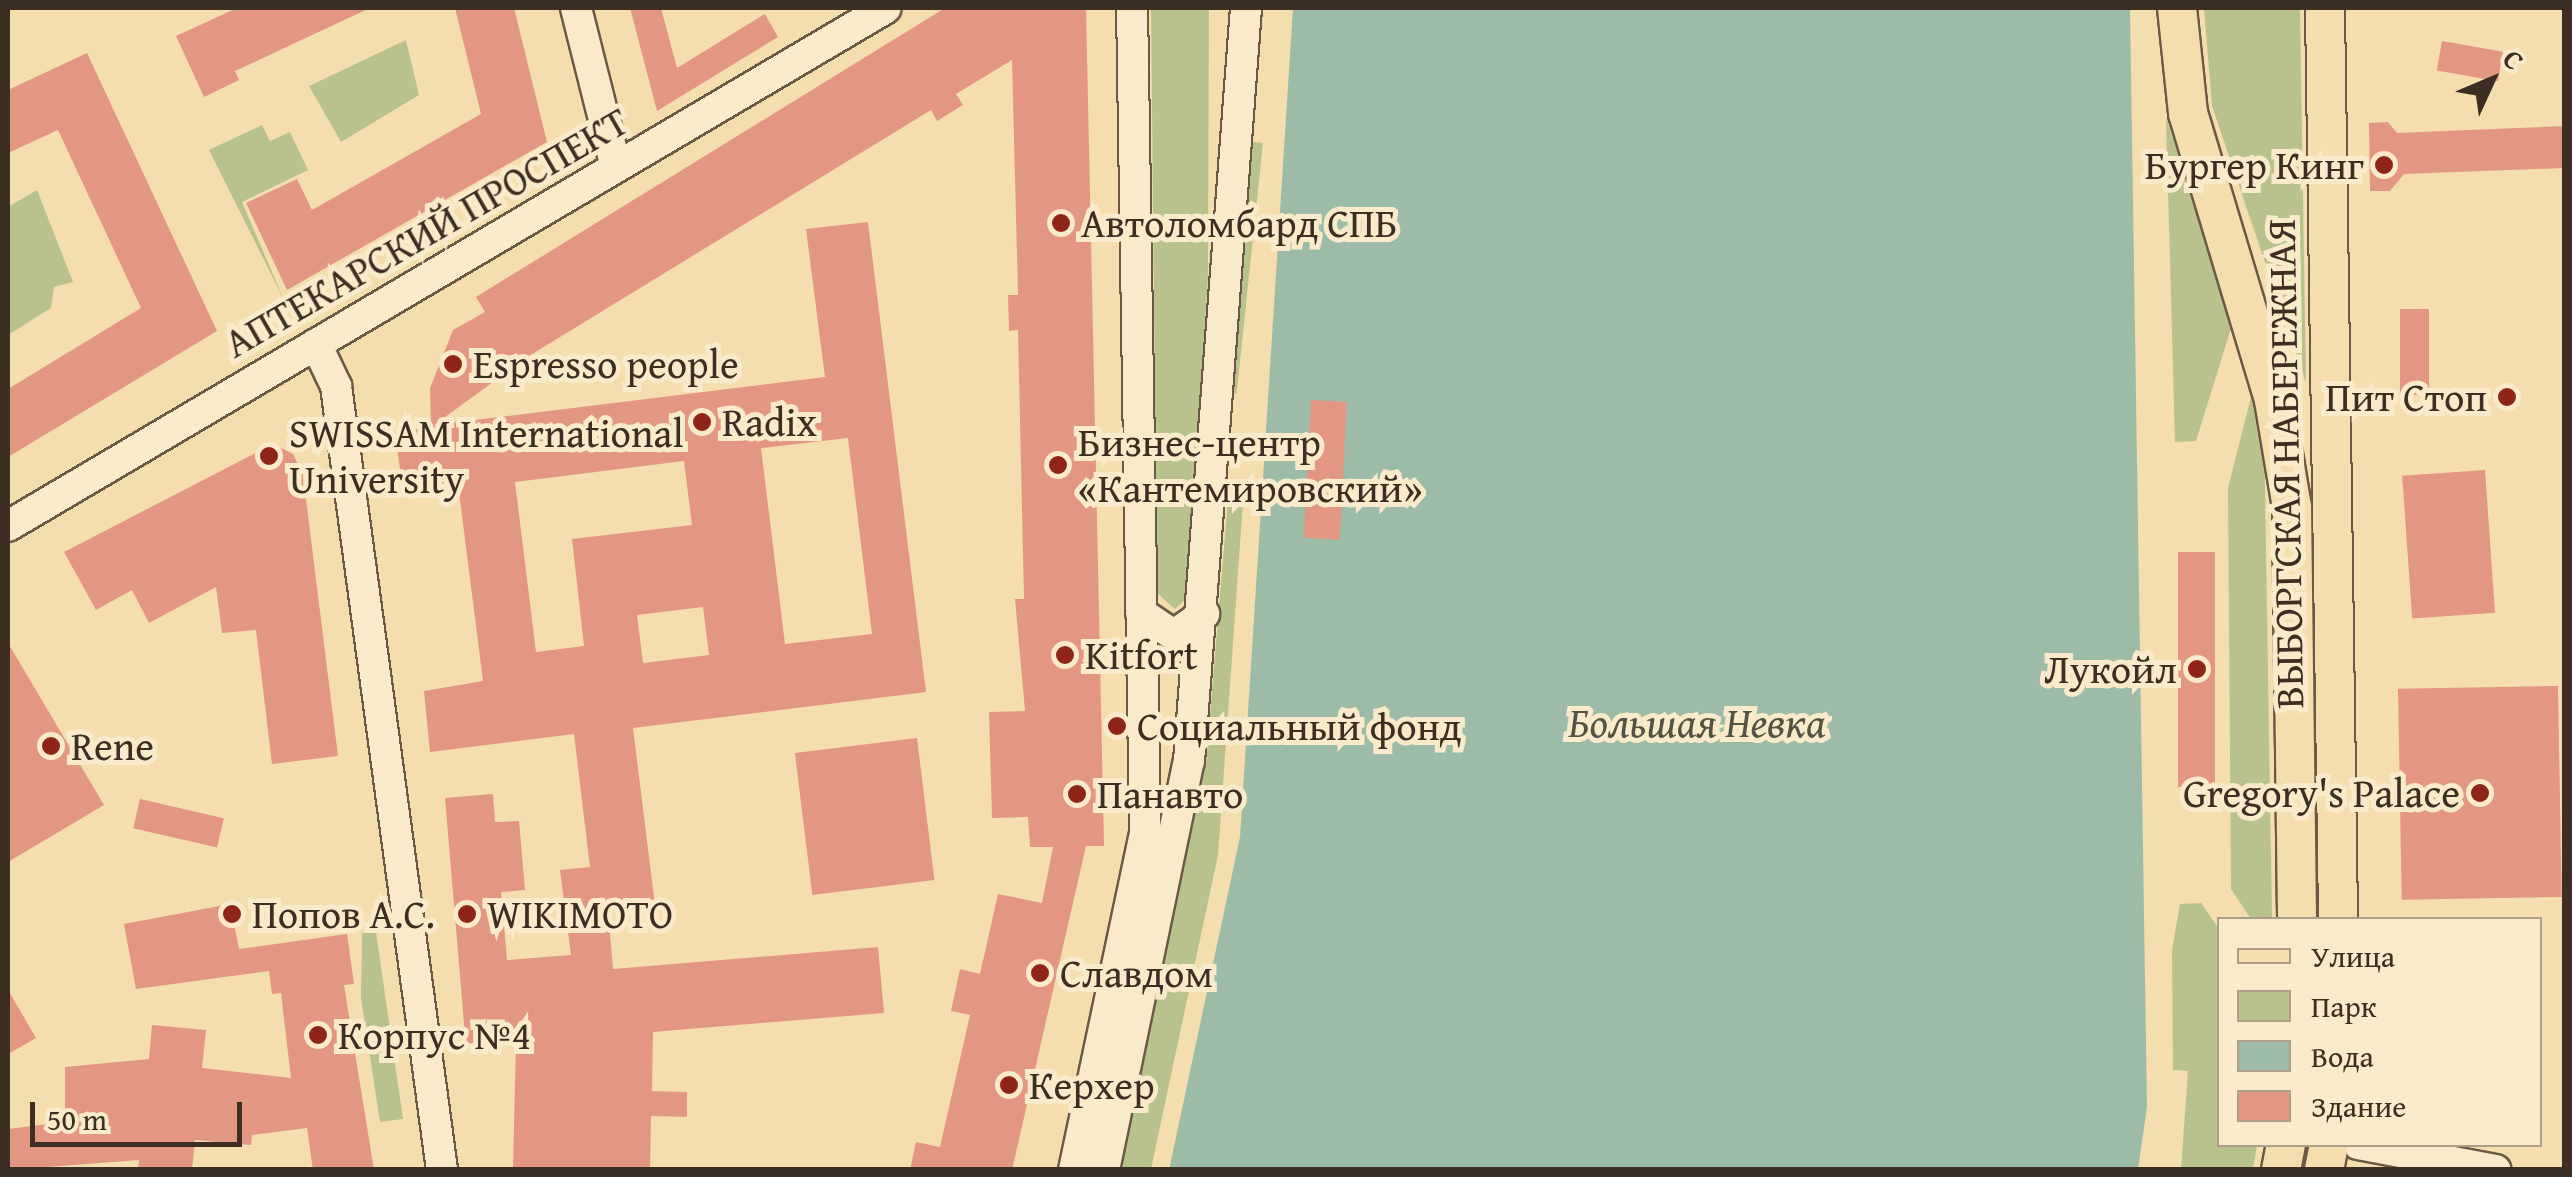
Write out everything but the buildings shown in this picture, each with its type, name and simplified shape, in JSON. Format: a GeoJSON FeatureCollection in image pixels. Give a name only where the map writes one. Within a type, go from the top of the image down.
{"type":"FeatureCollection","features":[{"type":"Feature","properties":{"kind":"main road","name":"ВЫБОРГСКАЯ НАБЕРЕЖНАЯ"},"geometry":{"type":"LineString","coordinates":[[2178,8],[2188,113],[2274,400],[2292,508],[2297,917]]}},
{"type":"Feature","properties":{"kind":"main road","name":"ВЫБОРГСКАЯ НАБЕРЕЖНАЯ"},"geometry":{"type":"LineString","coordinates":[[2325,8],[2338,917]]}},
{"type":"Feature","properties":{"kind":"street"},"geometry":{"type":"LineString","coordinates":[[576,8],[616,167]]}},
{"type":"Feature","properties":{"kind":"street","name":"АПТЕКАРСКИЙ ПРОСПЕКТ"},"geometry":{"type":"LineString","coordinates":[[8,526],[886,8]]}},
{"type":"Feature","properties":{"kind":"street"},"geometry":{"type":"LineString","coordinates":[[1074,1170],[1145,832],[1132,8]]}},
{"type":"Feature","properties":{"kind":"street"},"geometry":{"type":"LineString","coordinates":[[1104,1170],[1177,836],[1204,614],[1245,8]]}},
{"type":"Feature","properties":{"kind":"street"},"geometry":{"type":"LineString","coordinates":[[316,344],[339,403],[442,1170]]}},
{"type":"Feature","properties":{"kind":"street"},"geometry":{"type":"LineString","coordinates":[[1141,613],[1174,635],[1204,614]]}},
{"type":"Feature","properties":{"kind":"street"},"geometry":{"type":"LineString","coordinates":[[2374,1147],[2496,1170]]}},
{"type":"Feature","properties":{"kind":"green space"},"geometry":{"type":"Polygon","coordinates":[[[1151,8],[1209,8],[1208,276],[1187,598],[1175,609],[1157,593],[1151,8]]]}},
{"type":"Feature","properties":{"kind":"green space"},"geometry":{"type":"Polygon","coordinates":[[[2204,8],[2300,8],[2306,383],[2212,106],[2204,8]]]}},
{"type":"Feature","properties":{"kind":"green space"},"geometry":{"type":"Polygon","coordinates":[[[406,40],[419,95],[341,142],[309,86],[406,40]]]}},
{"type":"Feature","properties":{"kind":"green space"},"geometry":{"type":"Polygon","coordinates":[[[2166,117],[2233,322],[2196,441],[2175,442],[2166,117]]]}},
{"type":"Feature","properties":{"kind":"green space"},"geometry":{"type":"Polygon","coordinates":[[[262,125],[270,141],[290,132],[308,170],[242,202],[284,300],[209,150],[262,125]]]}},
{"type":"Feature","properties":{"kind":"green space"},"geometry":{"type":"Polygon","coordinates":[[[1253,142],[1263,143],[1237,394],[1227,393],[1253,142]]]}},
{"type":"Feature","properties":{"kind":"green space"},"geometry":{"type":"Polygon","coordinates":[[[37,190],[73,282],[54,287],[51,308],[8,335],[8,207],[37,190]]]}},
{"type":"Feature","properties":{"kind":"green space"},"geometry":{"type":"Polygon","coordinates":[[[2255,381],[2264,425],[2272,917],[2250,917],[2231,889],[2228,488],[2255,381]]]}},
{"type":"Feature","properties":{"kind":"green space"},"geometry":{"type":"Polygon","coordinates":[[[1229,487],[1244,488],[1218,855],[1151,1169],[1120,1169],[1206,763],[1229,487]]]}},
{"type":"Feature","properties":{"kind":"green space"},"geometry":{"type":"Polygon","coordinates":[[[2201,903],[2217,926],[2217,1147],[2257,1147],[2253,1169],[2181,1169],[2188,1071],[2173,1070],[2172,950],[2180,904],[2201,903]]]}},
{"type":"Feature","properties":{"kind":"green space"},"geometry":{"type":"Polygon","coordinates":[[[376,932],[403,1119],[380,1122],[361,998],[362,933],[376,932]]]}},
{"type":"Feature","properties":{"kind":"water","name":"Большая Невка"},"geometry":{"type":"Polygon","coordinates":[[[1293,8],[2130,8],[2147,1107],[2138,1169],[1169,1170],[1240,837],[1293,8]]]}},
{"type":"Feature","properties":{"kind":"place","name":"Бургер Кинг"},"geometry":{"type":"Point","coordinates":[2384,165]}},
{"type":"Feature","properties":{"kind":"place","name":"Автоломбард СПБ"},"geometry":{"type":"Point","coordinates":[1061,223]}},
{"type":"Feature","properties":{"kind":"place","name":"Espresso people"},"geometry":{"type":"Point","coordinates":[453,364]}},
{"type":"Feature","properties":{"kind":"place","name":"Пит Стоп"},"geometry":{"type":"Point","coordinates":[2507,397]}},
{"type":"Feature","properties":{"kind":"place","name":"Radix"},"geometry":{"type":"Point","coordinates":[702,422]}},
{"type":"Feature","properties":{"kind":"place","name":"SWISSAM International University"},"geometry":{"type":"Point","coordinates":[269,456]}},
{"type":"Feature","properties":{"kind":"place","name":"Бизнес-центр «Кантемировский»"},"geometry":{"type":"Point","coordinates":[1058,465]}},
{"type":"Feature","properties":{"kind":"place","name":"Kitfort"},"geometry":{"type":"Point","coordinates":[1065,655]}},
{"type":"Feature","properties":{"kind":"place","name":"Лукойл"},"geometry":{"type":"Point","coordinates":[2197,669]}},
{"type":"Feature","properties":{"kind":"place","name":"Социальный фонд"},"geometry":{"type":"Point","coordinates":[1117,726]}},
{"type":"Feature","properties":{"kind":"place","name":"Rene"},"geometry":{"type":"Point","coordinates":[51,746]}},
{"type":"Feature","properties":{"kind":"place","name":"Gregory's Palace"},"geometry":{"type":"Point","coordinates":[2480,793]}},
{"type":"Feature","properties":{"kind":"place","name":"Панавто"},"geometry":{"type":"Point","coordinates":[1077,794]}},
{"type":"Feature","properties":{"kind":"place","name":"Попов А.С."},"geometry":{"type":"Point","coordinates":[232,914]}},
{"type":"Feature","properties":{"kind":"place","name":"WIKIMOTO"},"geometry":{"type":"Point","coordinates":[467,914]}},
{"type":"Feature","properties":{"kind":"place","name":"Славдом"},"geometry":{"type":"Point","coordinates":[1040,973]}},
{"type":"Feature","properties":{"kind":"place","name":"Корпус №4"},"geometry":{"type":"Point","coordinates":[318,1035]}},
{"type":"Feature","properties":{"kind":"place","name":"Керхер"},"geometry":{"type":"Point","coordinates":[1009,1085]}}]}
